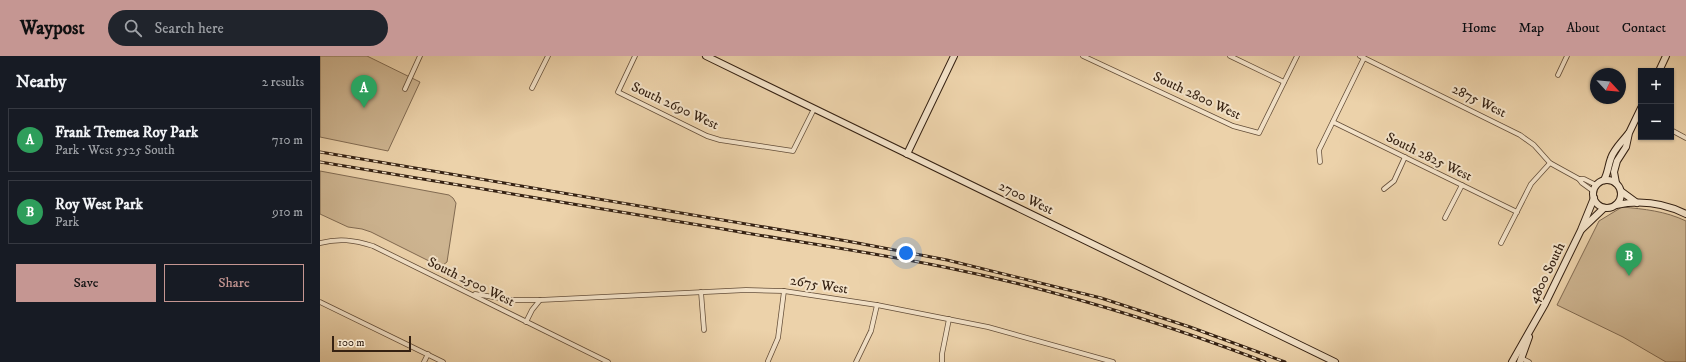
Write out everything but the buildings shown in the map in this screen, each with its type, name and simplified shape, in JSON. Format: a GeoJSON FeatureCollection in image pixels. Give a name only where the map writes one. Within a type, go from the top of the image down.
{"type":"FeatureCollection","features":[{"type":"Feature","properties":{"kind":"street"},"geometry":{"type":"LineString","coordinates":[[405,89],[420,56]]}},
{"type":"Feature","properties":{"kind":"street"},"geometry":{"type":"LineString","coordinates":[[532,88],[548,56]]}},
{"type":"Feature","properties":{"kind":"street","name":"South 2690 West"},"geometry":{"type":"LineString","coordinates":[[635,56],[618,92],[707,136],[720,140],[793,151],[814,109]]}},
{"type":"Feature","properties":{"kind":"street","name":"2700 West"},"geometry":{"type":"LineString","coordinates":[[706,56],[1336,362]]}},
{"type":"Feature","properties":{"kind":"street"},"geometry":{"type":"LineString","coordinates":[[907,154],[954,56]]}},
{"type":"Feature","properties":{"kind":"street","name":"South 2800 West"},"geometry":{"type":"LineString","coordinates":[[1083,56],[1233,126],[1259,133],[1284,82]]}},
{"type":"Feature","properties":{"kind":"street"},"geometry":{"type":"LineString","coordinates":[[1230,56],[1284,82],[1297,56]]}},
{"type":"Feature","properties":{"kind":"street"},"geometry":{"type":"LineString","coordinates":[[1558,75],[1567,56]]}},
{"type":"Feature","properties":{"kind":"street"},"geometry":{"type":"LineString","coordinates":[[1660,68],[1666,56]]}},
{"type":"Feature","properties":{"kind":"street"},"geometry":{"type":"LineString","coordinates":[[1320,162],[1319,150],[1362,57]]}},
{"type":"Feature","properties":{"kind":"street","name":"2875 West"},"geometry":{"type":"LineString","coordinates":[[1362,57],[1520,134],[1534,145],[1550,163],[1579,179],[1584,179],[1595,188]]}},
{"type":"Feature","properties":{"kind":"street"},"geometry":{"type":"LineString","coordinates":[[1638,116],[1629,133],[1619,145],[1611,159],[1608,172],[1604,180],[1595,188],[1594,198],[1596,203],[1604,208],[1637,202],[1657,204],[1686,214]]}},
{"type":"Feature","properties":{"kind":"street","name":"South 2825 West"},"geometry":{"type":"LineString","coordinates":[[1333,122],[1516,212]]}},
{"type":"Feature","properties":{"kind":"street"},"geometry":{"type":"LineString","coordinates":[[1674,132],[1686,138]]}},
{"type":"Feature","properties":{"kind":"street"},"geometry":{"type":"LineString","coordinates":[[1629,133],[1626,147],[1617,161],[1614,172],[1616,183],[1622,192],[1637,202]]}},
{"type":"Feature","properties":{"kind":"street"},"geometry":{"type":"LineString","coordinates":[[1384,189],[1394,181],[1405,157]]}},
{"type":"Feature","properties":{"kind":"street"},"geometry":{"type":"LineString","coordinates":[[1501,243],[1531,184],[1550,163]]}},
{"type":"Feature","properties":{"kind":"street"},"geometry":{"type":"LineString","coordinates":[[1604,180],[1608,179],[1616,183]]}},
{"type":"Feature","properties":{"kind":"street"},"geometry":{"type":"LineString","coordinates":[[1445,218],[1462,185]]}},
{"type":"Feature","properties":{"kind":"street"},"geometry":{"type":"LineString","coordinates":[[1615,205],[1621,198],[1622,192]]}},
{"type":"Feature","properties":{"kind":"street","name":"4800 South"},"geometry":{"type":"LineString","coordinates":[[1521,360],[1534,326],[1581,230],[1594,198]]}},
{"type":"Feature","properties":{"kind":"street","name":"4800 South"},"geometry":{"type":"LineString","coordinates":[[1581,230],[1604,208]]}},
{"type":"Feature","properties":{"kind":"street","name":"South 2500 West"},"geometry":{"type":"LineString","coordinates":[[320,243],[342,239],[357,241],[373,246],[608,362]]}},
{"type":"Feature","properties":{"kind":"street","name":"2675 West"},"geometry":{"type":"LineString","coordinates":[[470,294],[511,300],[540,300],[746,290],[784,291],[877,306],[988,327],[1113,362]]}},
{"type":"Feature","properties":{"kind":"street"},"geometry":{"type":"LineString","coordinates":[[768,361],[778,338],[784,291]]}},
{"type":"Feature","properties":{"kind":"street"},"geometry":{"type":"LineString","coordinates":[[701,292],[704,330]]}},
{"type":"Feature","properties":{"kind":"street"},"geometry":{"type":"LineString","coordinates":[[526,322],[532,310],[540,300]]}},
{"type":"Feature","properties":{"kind":"street"},"geometry":{"type":"LineString","coordinates":[[320,302],[443,362]]}},
{"type":"Feature","properties":{"kind":"street"},"geometry":{"type":"LineString","coordinates":[[856,362],[871,331],[877,306]]}},
{"type":"Feature","properties":{"kind":"street"},"geometry":{"type":"LineString","coordinates":[[942,362],[942,354],[949,319]]}},
{"type":"Feature","properties":{"kind":"street","name":"4800 South"},"geometry":{"type":"LineString","coordinates":[[1512,362],[1534,326]]}},
{"type":"Feature","properties":{"kind":"street"},"geometry":{"type":"LineString","coordinates":[[424,362],[428,354]]}},
{"type":"Feature","properties":{"kind":"street"},"geometry":{"type":"LineString","coordinates":[[1521,360],[1529,362]]}},
{"type":"Feature","properties":{"kind":"shaded area"},"geometry":{"type":"Polygon","coordinates":[[[320,56],[367,56],[420,82],[388,151],[320,137],[320,56]]]}},
{"type":"Feature","properties":{"kind":"shaded area"},"geometry":{"type":"Polygon","coordinates":[[[320,171],[449,195],[456,203],[447,262],[443,265],[431,262],[371,232],[348,227],[320,214],[320,171]]]}},
{"type":"Feature","properties":{"kind":"shaded area"},"geometry":{"type":"Polygon","coordinates":[[[1622,207],[1662,213],[1686,221],[1686,362],[1666,362],[1623,337],[1557,305],[1599,221],[1622,207]]]}},
{"type":"Feature","properties":{"kind":"railway"},"geometry":{"type":"LineString","coordinates":[[320,152],[847,241],[947,260],[1101,298],[1190,327],[1285,362]]}},
{"type":"Feature","properties":{"kind":"railway"},"geometry":{"type":"LineString","coordinates":[[320,162],[944,267],[1066,296],[1186,333],[1265,362]]}},
{"type":"Feature","properties":{"kind":"place","name":"Frank Tremea Roy Park"},"geometry":{"type":"Point","coordinates":[364,108]}},
{"type":"Feature","properties":{"kind":"place","name":"Roy West Park"},"geometry":{"type":"Point","coordinates":[1629,276]}}]}
